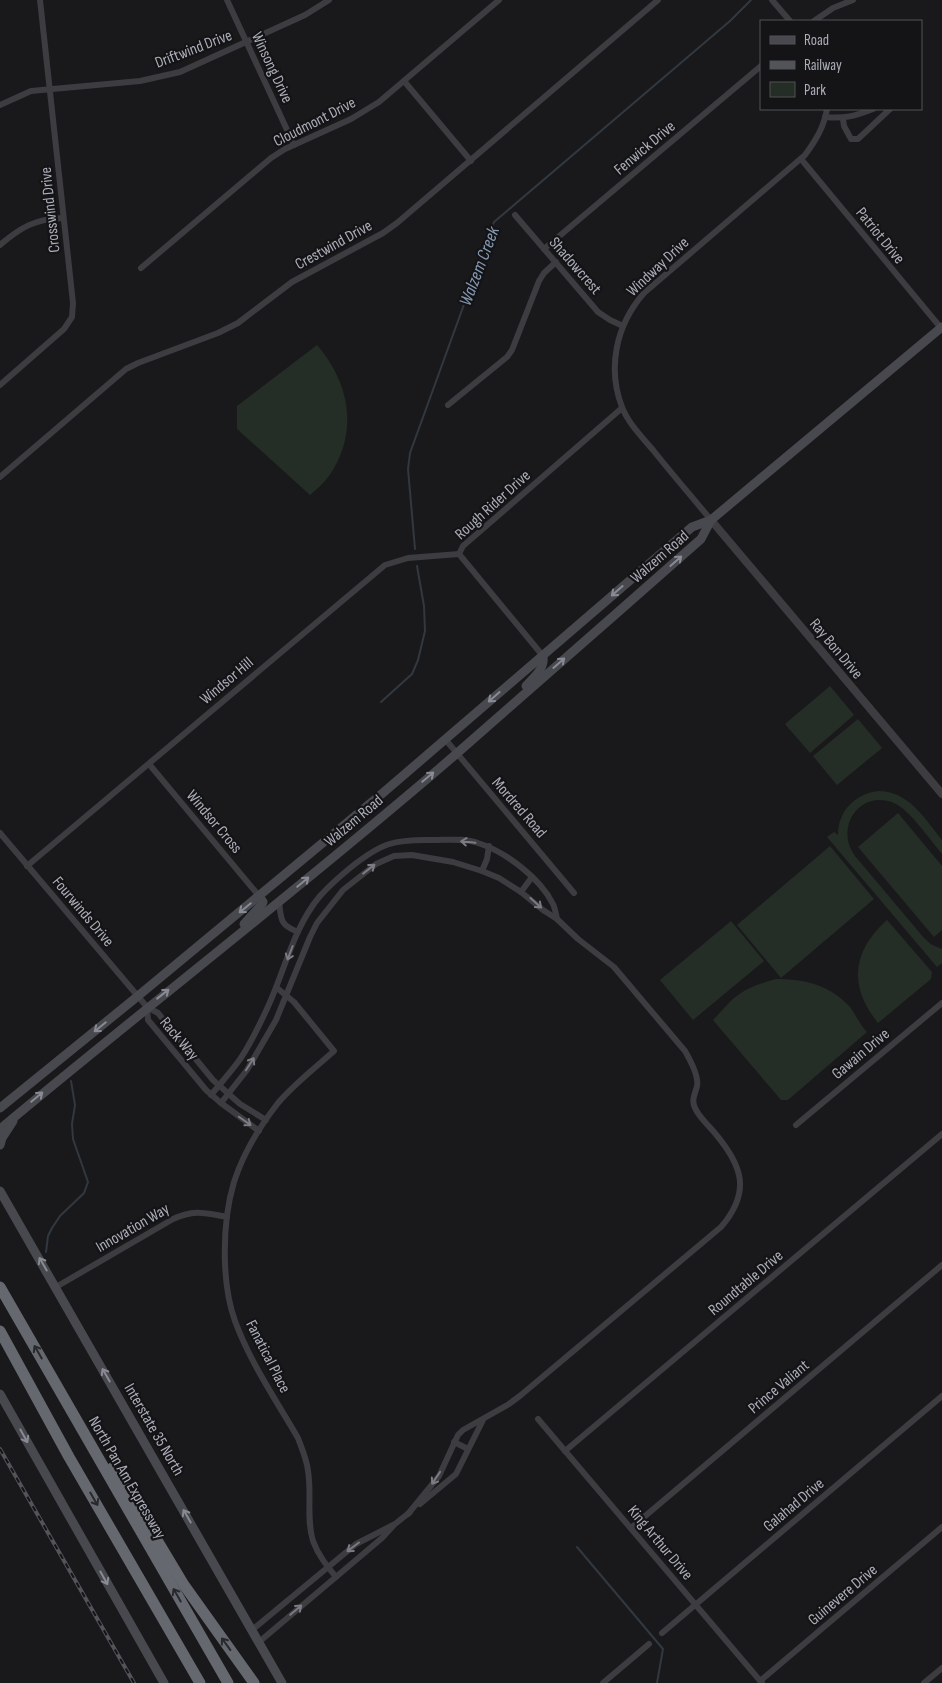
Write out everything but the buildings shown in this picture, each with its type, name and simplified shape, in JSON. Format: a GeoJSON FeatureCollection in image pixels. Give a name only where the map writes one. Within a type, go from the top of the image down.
{"type":"FeatureCollection","features":[{"type":"Feature","properties":{"kind":"highway"},"geometry":{"type":"LineString","coordinates":[[0,1281],[14,1310]]}},
{"type":"Feature","properties":{"kind":"highway","name":"North Pan Am Expressway"},"geometry":{"type":"LineString","coordinates":[[0,1287],[228,1683]]}},
{"type":"Feature","properties":{"kind":"highway"},"geometry":{"type":"LineString","coordinates":[[0,1331],[200,1683]]}},
{"type":"Feature","properties":{"kind":"highway"},"geometry":{"type":"LineString","coordinates":[[0,1344],[32,1390]]}},
{"type":"Feature","properties":{"kind":"highway"},"geometry":{"type":"LineString","coordinates":[[62,1394],[127,1490],[184,1585],[254,1683]]}},
{"type":"Feature","properties":{"kind":"main road","name":"Walzem Road"},"geometry":{"type":"LineString","coordinates":[[0,1108],[4,1102],[260,896],[692,527],[711,520],[941,327]]}},
{"type":"Feature","properties":{"kind":"main road","name":"Walzem Road"},"geometry":{"type":"LineString","coordinates":[[0,1129],[147,1007],[280,901],[456,753],[701,539],[711,520]]}},
{"type":"Feature","properties":{"kind":"main road"},"geometry":{"type":"LineString","coordinates":[[508,708],[542,668],[543,656]]}},
{"type":"Feature","properties":{"kind":"main road"},"geometry":{"type":"LineString","coordinates":[[224,946],[261,907],[263,902],[260,896]]}},
{"type":"Feature","properties":{"kind":"main road"},"geometry":{"type":"LineString","coordinates":[[0,1145],[2,1138],[21,1112]]}},
{"type":"Feature","properties":{"kind":"main road","name":"Interstate 35 North"},"geometry":{"type":"LineString","coordinates":[[1,1193],[282,1683]]}},
{"type":"Feature","properties":{"kind":"main road"},"geometry":{"type":"LineString","coordinates":[[0,1394],[164,1683]]}},
{"type":"Feature","properties":{"kind":"street","name":"Crosswind Drive"},"geometry":{"type":"LineString","coordinates":[[0,385],[64,329],[72,317],[73,303],[40,0]]}},
{"type":"Feature","properties":{"kind":"street","name":"Winsong Drive"},"geometry":{"type":"LineString","coordinates":[[227,0],[294,145]]}},
{"type":"Feature","properties":{"kind":"street","name":"Driftwind Drive"},"geometry":{"type":"LineString","coordinates":[[0,105],[31,91],[140,81],[160,77],[199,64],[305,15],[330,0]]}},
{"type":"Feature","properties":{"kind":"street","name":"Cloudmont Drive"},"geometry":{"type":"LineString","coordinates":[[141,268],[271,158],[365,111],[404,81],[499,0]]}},
{"type":"Feature","properties":{"kind":"street","name":"Crestwind Drive"},"geometry":{"type":"LineString","coordinates":[[0,477],[126,370],[138,363],[218,333],[245,319],[292,282],[383,233],[397,223],[658,0]]}},
{"type":"Feature","properties":{"kind":"street"},"geometry":{"type":"LineString","coordinates":[[772,0],[789,20]]}},
{"type":"Feature","properties":{"kind":"street"},"geometry":{"type":"LineString","coordinates":[[815,20],[833,8],[851,0]]}},
{"type":"Feature","properties":{"kind":"street","name":"Fenwick Drive"},"geometry":{"type":"LineString","coordinates":[[544,249],[760,67]]}},
{"type":"Feature","properties":{"kind":"street"},"geometry":{"type":"LineString","coordinates":[[404,81],[471,160]]}},
{"type":"Feature","properties":{"kind":"street","name":"Windway Drive"},"geometry":{"type":"LineString","coordinates":[[711,520],[637,431],[622,408],[616,384],[615,363],[618,341],[623,326],[636,302],[652,286],[801,159],[815,141],[827,110]]}},
{"type":"Feature","properties":{"kind":"street"},"geometry":{"type":"LineString","coordinates":[[825,117],[843,119],[870,110]]}},
{"type":"Feature","properties":{"kind":"street"},"geometry":{"type":"LineString","coordinates":[[843,119],[848,135],[851,139],[858,139],[889,110]]}},
{"type":"Feature","properties":{"kind":"street","name":"Patriot Drive"},"geometry":{"type":"LineString","coordinates":[[801,159],[941,327]]}},
{"type":"Feature","properties":{"kind":"street","name":"Shadowcrest"},"geometry":{"type":"LineString","coordinates":[[515,216],[598,312],[623,326]]}},
{"type":"Feature","properties":{"kind":"street"},"geometry":{"type":"LineString","coordinates":[[0,245],[27,225],[42,220],[63,218]]}},
{"type":"Feature","properties":{"kind":"street"},"geometry":{"type":"LineString","coordinates":[[448,404],[507,357],[512,350],[539,281],[544,273],[556,262]]}},
{"type":"Feature","properties":{"kind":"street","name":"Rough Rider Drive"},"geometry":{"type":"LineString","coordinates":[[543,656],[458,554],[463,546],[622,408]]}},
{"type":"Feature","properties":{"kind":"street","name":"Ray Bon Drive"},"geometry":{"type":"LineString","coordinates":[[711,520],[942,794]]}},
{"type":"Feature","properties":{"kind":"street","name":"Windsor Hill"},"geometry":{"type":"LineString","coordinates":[[27,866],[385,565],[408,558],[458,554]]}},
{"type":"Feature","properties":{"kind":"street","name":"Mordred Road"},"geometry":{"type":"LineString","coordinates":[[445,739],[574,892]]}},
{"type":"Feature","properties":{"kind":"street","name":"Windsor Cross"},"geometry":{"type":"LineString","coordinates":[[149,764],[260,896]]}},
{"type":"Feature","properties":{"kind":"street","name":"Fourwinds Drive"},"geometry":{"type":"LineString","coordinates":[[0,833],[147,1007]]}},
{"type":"Feature","properties":{"kind":"street"},"geometry":{"type":"LineString","coordinates":[[212,1095],[238,1062],[252,1038],[277,988],[306,916],[335,880],[367,854],[382,846],[400,841],[414,840],[472,841],[489,846],[532,876],[553,904],[558,919]]}},
{"type":"Feature","properties":{"kind":"street"},"geometry":{"type":"LineString","coordinates":[[482,871],[487,859],[489,846]]}},
{"type":"Feature","properties":{"kind":"street"},"geometry":{"type":"LineString","coordinates":[[221,1103],[247,1070],[262,1046],[287,995],[317,923],[343,890],[376,864],[394,856],[412,855],[436,858],[482,871],[499,878],[522,892],[543,910],[558,919],[578,939],[614,967],[691,1061],[697,1081],[692,1098],[695,1109],[734,1158],[739,1174],[740,1189],[737,1203],[729,1217],[721,1227],[521,1395],[464,1430],[454,1442],[439,1476],[408,1514]]}},
{"type":"Feature","properties":{"kind":"street"},"geometry":{"type":"LineString","coordinates":[[522,892],[532,876]]}},
{"type":"Feature","properties":{"kind":"street"},"geometry":{"type":"LineString","coordinates":[[280,901],[283,923],[288,928],[298,932]]}},
{"type":"Feature","properties":{"kind":"street"},"geometry":{"type":"LineString","coordinates":[[277,988],[287,995]]}},
{"type":"Feature","properties":{"kind":"street","name":"Fanatical Place"},"geometry":{"type":"LineString","coordinates":[[287,995],[334,1052],[304,1076],[279,1102],[259,1131],[246,1155],[234,1183],[227,1217],[225,1254],[228,1289],[234,1319],[244,1343],[298,1438],[308,1472],[309,1518],[313,1540],[320,1558],[336,1577]]}},
{"type":"Feature","properties":{"kind":"street","name":"Gawain Drive"},"geometry":{"type":"LineString","coordinates":[[796,1125],[942,1002]]}},
{"type":"Feature","properties":{"kind":"street","name":"Rack Way"},"geometry":{"type":"LineString","coordinates":[[147,1007],[158,1013],[228,1094],[266,1120]]}},
{"type":"Feature","properties":{"kind":"street","name":"Rack Way"},"geometry":{"type":"LineString","coordinates":[[147,1007],[148,1020],[212,1095],[259,1131]]}},
{"type":"Feature","properties":{"kind":"street","name":"Roundtable Drive"},"geometry":{"type":"LineString","coordinates":[[565,1451],[942,1134]]}},
{"type":"Feature","properties":{"kind":"street","name":"Innovation Way"},"geometry":{"type":"LineString","coordinates":[[56,1287],[186,1212],[202,1212],[227,1217]]}},
{"type":"Feature","properties":{"kind":"street","name":"Prince Valiant"},"geometry":{"type":"LineString","coordinates":[[631,1528],[942,1265]]}},
{"type":"Feature","properties":{"kind":"street","name":"Galahad Drive"},"geometry":{"type":"LineString","coordinates":[[662,1633],[942,1396]]}},
{"type":"Feature","properties":{"kind":"street"},"geometry":{"type":"LineString","coordinates":[[259,1642],[382,1538],[395,1524],[456,1474],[483,1418]]}},
{"type":"Feature","properties":{"kind":"street","name":"King Arthur Drive"},"geometry":{"type":"LineString","coordinates":[[538,1419],[761,1682]]}},
{"type":"Feature","properties":{"kind":"street"},"geometry":{"type":"LineString","coordinates":[[454,1442],[468,1449]]}},
{"type":"Feature","properties":{"kind":"street"},"geometry":{"type":"LineString","coordinates":[[252,1630],[356,1544],[395,1524]]}},
{"type":"Feature","properties":{"kind":"street","name":"Guinevere Drive"},"geometry":{"type":"LineString","coordinates":[[761,1682],[942,1527]]}},
{"type":"Feature","properties":{"kind":"street"},"geometry":{"type":"LineString","coordinates":[[602,1683],[649,1644]]}},
{"type":"Feature","properties":{"kind":"street"},"geometry":{"type":"LineString","coordinates":[[924,1683],[942,1668]]}},
{"type":"Feature","properties":{"kind":"green space"},"geometry":{"type":"Polygon","coordinates":[[[317,345],[337,375],[347,409],[347,426],[338,460],[327,479],[310,495],[237,429],[237,406],[317,345]]]}},
{"type":"Feature","properties":{"kind":"green space"},"geometry":{"type":"Polygon","coordinates":[[[830,686],[854,715],[810,753],[785,724],[830,686]]]}},
{"type":"Feature","properties":{"kind":"green space"},"geometry":{"type":"Polygon","coordinates":[[[858,719],[882,748],[837,785],[813,756],[858,719]]]}},
{"type":"Feature","properties":{"kind":"green space"},"geometry":{"type":"Polygon","coordinates":[[[878,791],[889,792],[899,796],[915,807],[942,840],[942,854],[920,826],[900,806],[882,800],[871,801],[861,806],[854,813],[849,823],[847,834],[849,845],[855,856],[924,938],[932,945],[942,949],[942,963],[937,967],[827,837],[834,832],[838,835],[841,818],[849,805],[862,796],[878,791]]]}},
{"type":"Feature","properties":{"kind":"green space"},"geometry":{"type":"Polygon","coordinates":[[[898,813],[942,866],[942,930],[934,937],[858,847],[898,813]]]}},
{"type":"Feature","properties":{"kind":"green space"},"geometry":{"type":"Polygon","coordinates":[[[830,846],[874,899],[781,978],[737,925],[830,846]]]}},
{"type":"Feature","properties":{"kind":"green space"},"geometry":{"type":"Polygon","coordinates":[[[887,920],[932,972],[931,979],[878,1023],[862,996],[858,970],[866,945],[887,920]]]}},
{"type":"Feature","properties":{"kind":"green space"},"geometry":{"type":"Polygon","coordinates":[[[731,921],[764,961],[693,1020],[660,980],[731,921]]]}},
{"type":"Feature","properties":{"kind":"green space"},"geometry":{"type":"Polygon","coordinates":[[[776,979],[807,982],[834,993],[850,1007],[867,1032],[788,1100],[781,1100],[713,1020],[738,995],[756,985],[776,979]]]}},
{"type":"Feature","properties":{"kind":"waterway","name":"Walzem Creek"},"geometry":{"type":"LineString","coordinates":[[415,549],[408,469],[410,453],[494,222],[730,21],[751,0]]}},
{"type":"Feature","properties":{"kind":"waterway","name":"Walzem Creek"},"geometry":{"type":"LineString","coordinates":[[381,702],[412,674],[418,660],[425,631],[424,606],[417,566]]}},
{"type":"Feature","properties":{"kind":"waterway","name":"Walzem Creek"},"geometry":{"type":"LineString","coordinates":[[46,1252],[48,1236],[52,1228],[60,1216],[84,1193],[88,1182],[73,1139],[72,1124],[75,1105],[71,1081]]}},
{"type":"Feature","properties":{"kind":"waterway"},"geometry":{"type":"LineString","coordinates":[[577,1547],[663,1649],[657,1683]]}},
{"type":"Feature","properties":{"kind":"railway"},"geometry":{"type":"LineString","coordinates":[[0,1449],[134,1683]]}}]}
